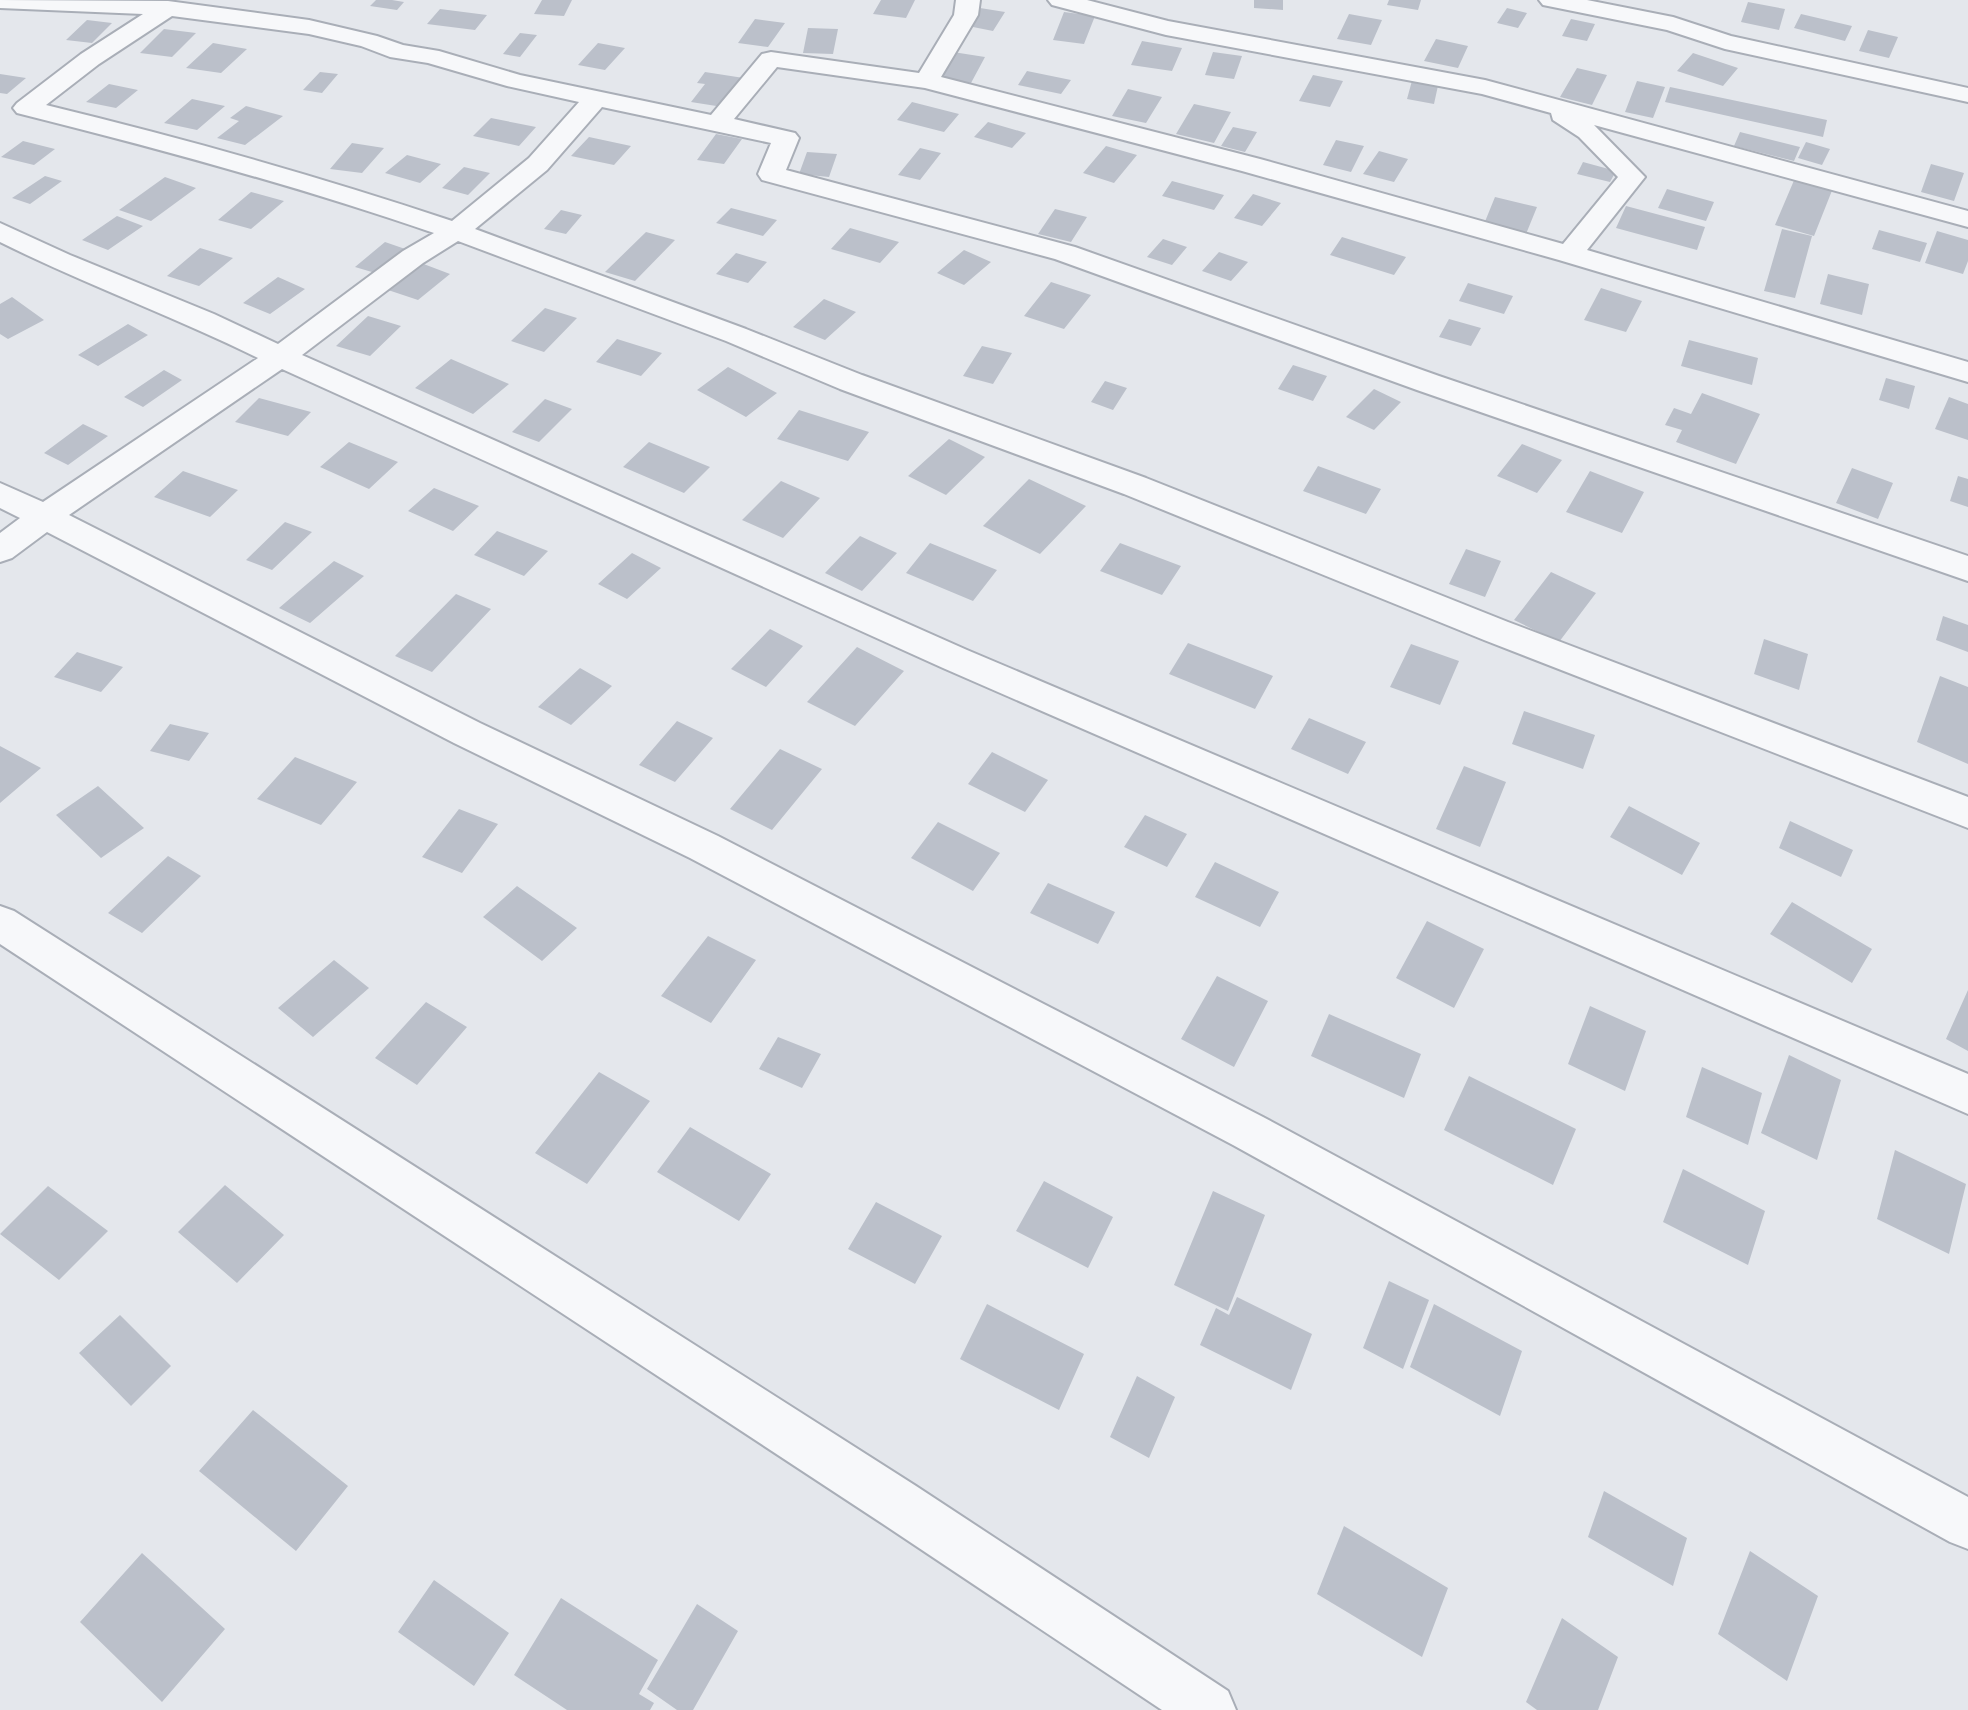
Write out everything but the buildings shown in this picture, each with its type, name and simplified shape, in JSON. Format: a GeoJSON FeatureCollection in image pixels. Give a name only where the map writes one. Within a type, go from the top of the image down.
{"type":"FeatureCollection","features":[{"type":"Feature","properties":{"kind":"street"},"geometry":{"type":"LineString","coordinates":[[926,81],[966,15],[968,0]]}},
{"type":"Feature","properties":{"kind":"street"},"geometry":{"type":"LineString","coordinates":[[1060,0],[1166,28],[1485,87],[1968,219]]}},
{"type":"Feature","properties":{"kind":"street"},"geometry":{"type":"LineString","coordinates":[[1551,0],[1673,23],[1725,42],[1968,95]]}},
{"type":"Feature","properties":{"kind":"street"},"geometry":{"type":"LineString","coordinates":[[0,1],[169,8],[309,27],[369,41],[399,52],[430,56],[596,99],[786,138],[771,174],[1065,253],[1428,383],[1968,569]]}},
{"type":"Feature","properties":{"kind":"street"},"geometry":{"type":"LineString","coordinates":[[169,8],[90,59],[26,108],[146,137],[370,202],[456,231],[736,335],[851,382],[1135,486],[1483,626],[1968,813]]}},
{"type":"Feature","properties":{"kind":"street"},"geometry":{"type":"LineString","coordinates":[[717,124],[771,59],[926,81],[1251,165],[1569,254],[1968,372]]}},
{"type":"Feature","properties":{"kind":"street"},"geometry":{"type":"LineString","coordinates":[[0,550],[44,517],[280,357],[413,257],[456,231],[538,164],[596,99]]}},
{"type":"Feature","properties":{"kind":"street"},"geometry":{"type":"LineString","coordinates":[[1549,106],[1588,132],[1632,177],[1569,254]]}},
{"type":"Feature","properties":{"kind":"street"},"geometry":{"type":"LineString","coordinates":[[0,232],[60,261],[204,320],[280,357],[956,659],[1968,1094]]}},
{"type":"Feature","properties":{"kind":"street"},"geometry":{"type":"LineString","coordinates":[[0,494],[467,733],[704,847],[1248,1131],[1968,1524]]}},
{"type":"Feature","properties":{"kind":"street"},"geometry":{"type":"LineString","coordinates":[[0,923],[898,1504],[1209,1710]]}}]}
